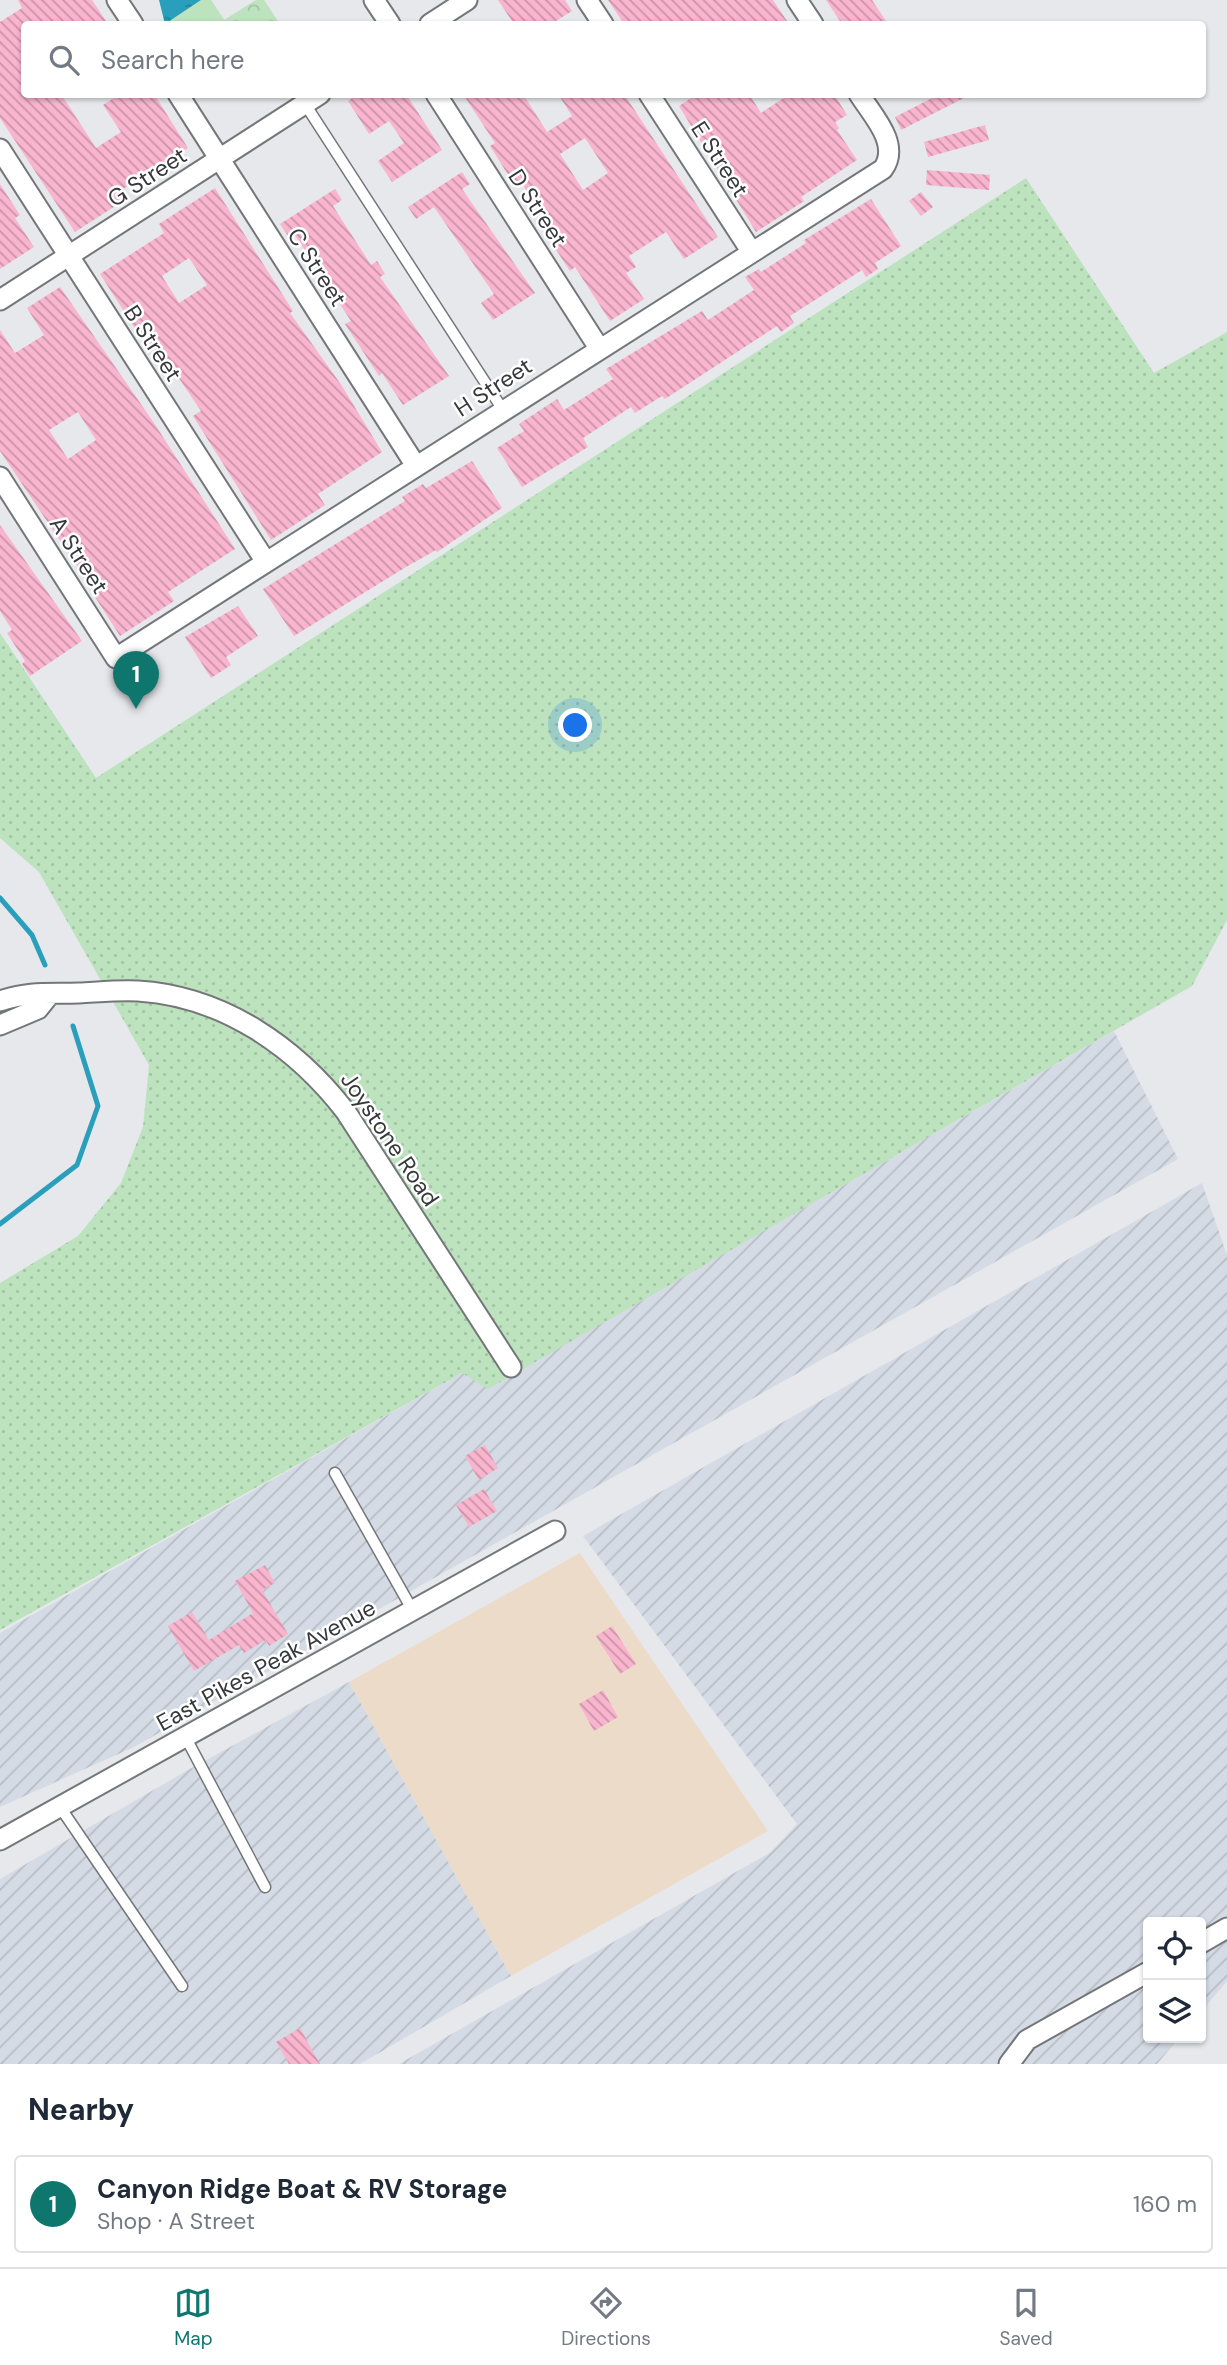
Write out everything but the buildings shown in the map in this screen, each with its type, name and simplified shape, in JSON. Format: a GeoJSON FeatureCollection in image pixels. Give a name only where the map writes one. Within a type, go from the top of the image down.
{"type":"FeatureCollection","features":[{"type":"Feature","properties":{"kind":"street"},"geometry":{"type":"LineString","coordinates":[[117,0],[131,21]]}},
{"type":"Feature","properties":{"kind":"street"},"geometry":{"type":"LineString","coordinates":[[374,0],[388,21]]}},
{"type":"Feature","properties":{"kind":"street"},"geometry":{"type":"LineString","coordinates":[[434,21],[467,0]]}},
{"type":"Feature","properties":{"kind":"street"},"geometry":{"type":"LineString","coordinates":[[587,0],[601,21]]}},
{"type":"Feature","properties":{"kind":"street"},"geometry":{"type":"LineString","coordinates":[[797,0],[811,21]]}},
{"type":"Feature","properties":{"kind":"street","name":"C Street"},"geometry":{"type":"LineString","coordinates":[[181,98],[416,466]]}},
{"type":"Feature","properties":{"kind":"street","name":"D Street"},"geometry":{"type":"LineString","coordinates":[[439,98],[599,348]]}},
{"type":"Feature","properties":{"kind":"street","name":"E Street"},"geometry":{"type":"LineString","coordinates":[[652,98],[751,251]]}},
{"type":"Feature","properties":{"kind":"street","name":"H Street"},"geometry":{"type":"LineString","coordinates":[[116,658],[883,169],[896,154],[862,98]]}},
{"type":"Feature","properties":{"kind":"street","name":"G Street"},"geometry":{"type":"LineString","coordinates":[[0,300],[313,99]]}},
{"type":"Feature","properties":{"kind":"street","name":"B Street"},"geometry":{"type":"LineString","coordinates":[[0,149],[266,562]]}},
{"type":"Feature","properties":{"kind":"street","name":"A Street"},"geometry":{"type":"LineString","coordinates":[[0,477],[116,658]]}},
{"type":"Feature","properties":{"kind":"street","name":"Joystone Road"},"geometry":{"type":"LineString","coordinates":[[0,1001],[29,992],[51,994],[139,991],[196,1002],[261,1031],[284,1047],[323,1083],[346,1112],[511,1367]]}},
{"type":"Feature","properties":{"kind":"street"},"geometry":{"type":"LineString","coordinates":[[0,1025],[38,1009],[51,994]]}},
{"type":"Feature","properties":{"kind":"street","name":"East Pikes Peak Avenue"},"geometry":{"type":"LineString","coordinates":[[0,1840],[555,1531]]}},
{"type":"Feature","properties":{"kind":"street"},"geometry":{"type":"LineString","coordinates":[[1206,1940],[1227,1928]]}},
{"type":"Feature","properties":{"kind":"street"},"geometry":{"type":"LineString","coordinates":[[1009,2064],[1027,2040],[1143,1975]]}},
{"type":"Feature","properties":{"kind":"lane"},"geometry":{"type":"LineString","coordinates":[[313,99],[503,410]]}},
{"type":"Feature","properties":{"kind":"lane"},"geometry":{"type":"LineString","coordinates":[[335,1473],[413,1612]]}},
{"type":"Feature","properties":{"kind":"lane"},"geometry":{"type":"LineString","coordinates":[[186,1738],[265,1887]]}},
{"type":"Feature","properties":{"kind":"lane"},"geometry":{"type":"LineString","coordinates":[[60,1807],[182,1986]]}},
{"type":"Feature","properties":{"kind":"shaded area"},"geometry":{"type":"Polygon","coordinates":[[[1114,1031],[1178,1159],[134,1747],[0,1807],[0,1633],[462,1373],[804,1208],[1114,1031]]]}},
{"type":"Feature","properties":{"kind":"shaded area"},"geometry":{"type":"Polygon","coordinates":[[[1202,1183],[1227,1255],[1227,1981],[1206,2006],[1206,1917],[1143,1917],[1143,2043],[1175,2043],[1157,2064],[399,2064],[771,1852],[797,1824],[583,1536],[1202,1183]]]}},
{"type":"Feature","properties":{"kind":"shaded area"},"geometry":{"type":"Polygon","coordinates":[[[580,1553],[768,1831],[511,1976],[349,1682],[580,1553]]]}},
{"type":"Feature","properties":{"kind":"shaded area"},"geometry":{"type":"Polygon","coordinates":[[[349,1682],[511,1976],[360,2064],[0,2064],[0,1879],[188,1770],[349,1682]]]}},
{"type":"Feature","properties":{"kind":"green space"},"geometry":{"type":"Polygon","coordinates":[[[201,0],[211,0],[225,21],[170,21],[201,0]]]}},
{"type":"Feature","properties":{"kind":"green space"},"geometry":{"type":"Polygon","coordinates":[[[256,0],[264,0],[278,21],[225,21],[256,0]]]}},
{"type":"Feature","properties":{"kind":"green space"},"geometry":{"type":"Polygon","coordinates":[[[1026,178],[1154,373],[1227,332],[1227,920],[1192,986],[488,1389],[462,1373],[0,1630],[0,1283],[78,1236],[121,1183],[143,1127],[149,1065],[39,872],[0,838],[0,633],[96,778],[1026,178]]]}},
{"type":"Feature","properties":{"kind":"water"},"geometry":{"type":"Polygon","coordinates":[[[159,0],[201,0],[170,21],[164,21],[159,0]]]}},
{"type":"Feature","properties":{"kind":"waterway"},"geometry":{"type":"LineString","coordinates":[[0,898],[32,935],[45,965]]}},
{"type":"Feature","properties":{"kind":"waterway"},"geometry":{"type":"LineString","coordinates":[[0,1224],[77,1165],[98,1106],[73,1026]]}},
{"type":"Feature","properties":{"kind":"place","name":"Canyon Ridge Boat & RV Storage"},"geometry":{"type":"Point","coordinates":[136,709]}}]}
